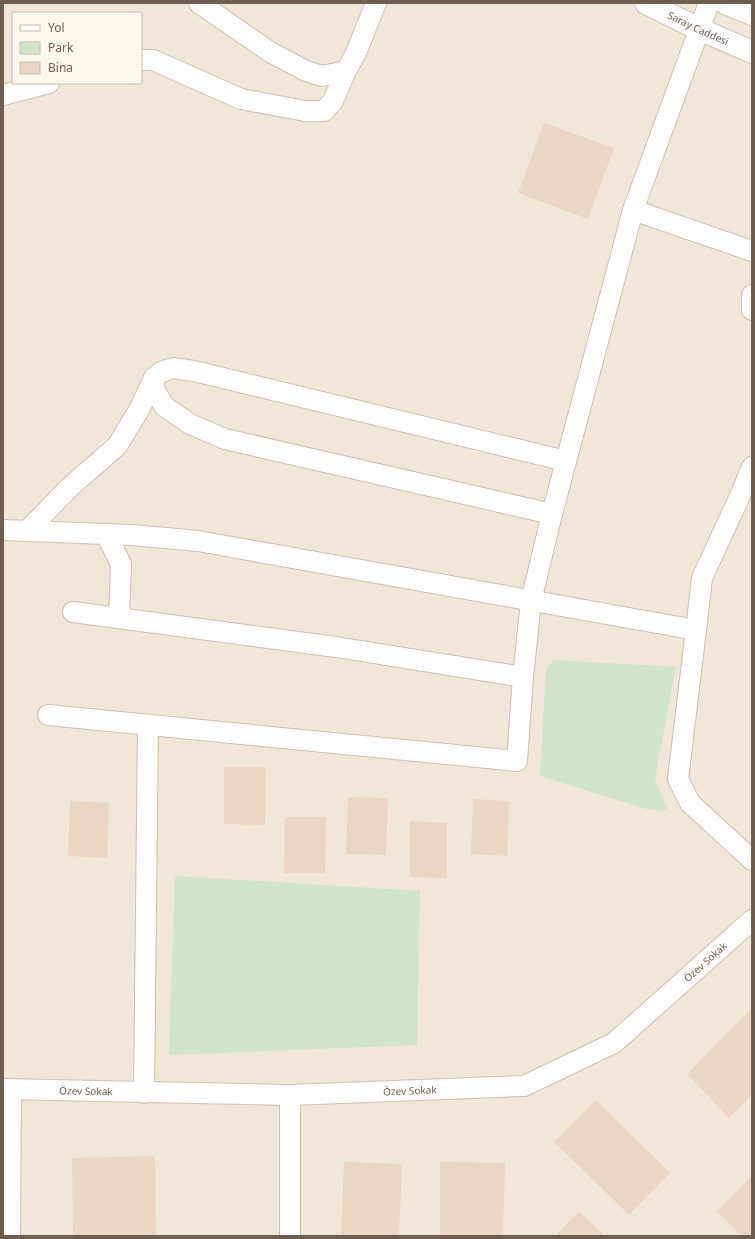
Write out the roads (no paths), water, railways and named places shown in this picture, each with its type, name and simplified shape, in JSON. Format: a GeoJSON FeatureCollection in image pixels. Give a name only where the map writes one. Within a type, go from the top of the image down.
{"type":"FeatureCollection","features":[{"type":"Feature","properties":{"kind":"street"},"geometry":{"type":"LineString","coordinates":[[199,3],[270,52],[306,71],[322,76],[346,71]]}},
{"type":"Feature","properties":{"kind":"street"},"geometry":{"type":"LineString","coordinates":[[142,60],[153,60],[241,99],[305,111],[324,111],[333,101],[346,71],[356,53],[376,3]]}},
{"type":"Feature","properties":{"kind":"street","name":"Saray Caddesi"},"geometry":{"type":"LineString","coordinates":[[646,3],[699,29],[752,52]]}},
{"type":"Feature","properties":{"kind":"street"},"geometry":{"type":"LineString","coordinates":[[48,715],[517,761],[523,677],[531,601],[552,514],[633,210],[709,3]]}},
{"type":"Feature","properties":{"kind":"street"},"geometry":{"type":"LineString","coordinates":[[726,3],[752,14]]}},
{"type":"Feature","properties":{"kind":"street"},"geometry":{"type":"LineString","coordinates":[[3,95],[45,84]]}},
{"type":"Feature","properties":{"kind":"street"},"geometry":{"type":"LineString","coordinates":[[633,210],[752,251]]}},
{"type":"Feature","properties":{"kind":"street"},"geometry":{"type":"LineString","coordinates":[[752,295],[752,310]]}},
{"type":"Feature","properties":{"kind":"street"},"geometry":{"type":"LineString","coordinates":[[27,531],[71,486],[117,446],[139,410],[154,378],[161,372],[173,368],[194,371],[566,461]]}},
{"type":"Feature","properties":{"kind":"street"},"geometry":{"type":"LineString","coordinates":[[154,378],[154,389],[164,406],[190,424],[224,439],[552,514]]}},
{"type":"Feature","properties":{"kind":"street"},"geometry":{"type":"LineString","coordinates":[[752,467],[746,500],[702,578],[678,779],[690,803],[752,860]]}},
{"type":"Feature","properties":{"kind":"street"},"geometry":{"type":"LineString","coordinates":[[3,530],[132,535],[198,541],[696,630]]}},
{"type":"Feature","properties":{"kind":"street"},"geometry":{"type":"LineString","coordinates":[[106,534],[121,564],[119,618]]}},
{"type":"Feature","properties":{"kind":"street"},"geometry":{"type":"LineString","coordinates":[[74,612],[336,648],[523,677]]}},
{"type":"Feature","properties":{"kind":"street"},"geometry":{"type":"LineString","coordinates":[[144,1093],[148,725]]}},
{"type":"Feature","properties":{"kind":"street","name":"Özev Sokak"},"geometry":{"type":"LineString","coordinates":[[10,1236],[7,1090],[290,1095],[524,1086],[614,1043],[752,920]]}},
{"type":"Feature","properties":{"kind":"street"},"geometry":{"type":"LineString","coordinates":[[290,1095],[290,1236]]}}]}
